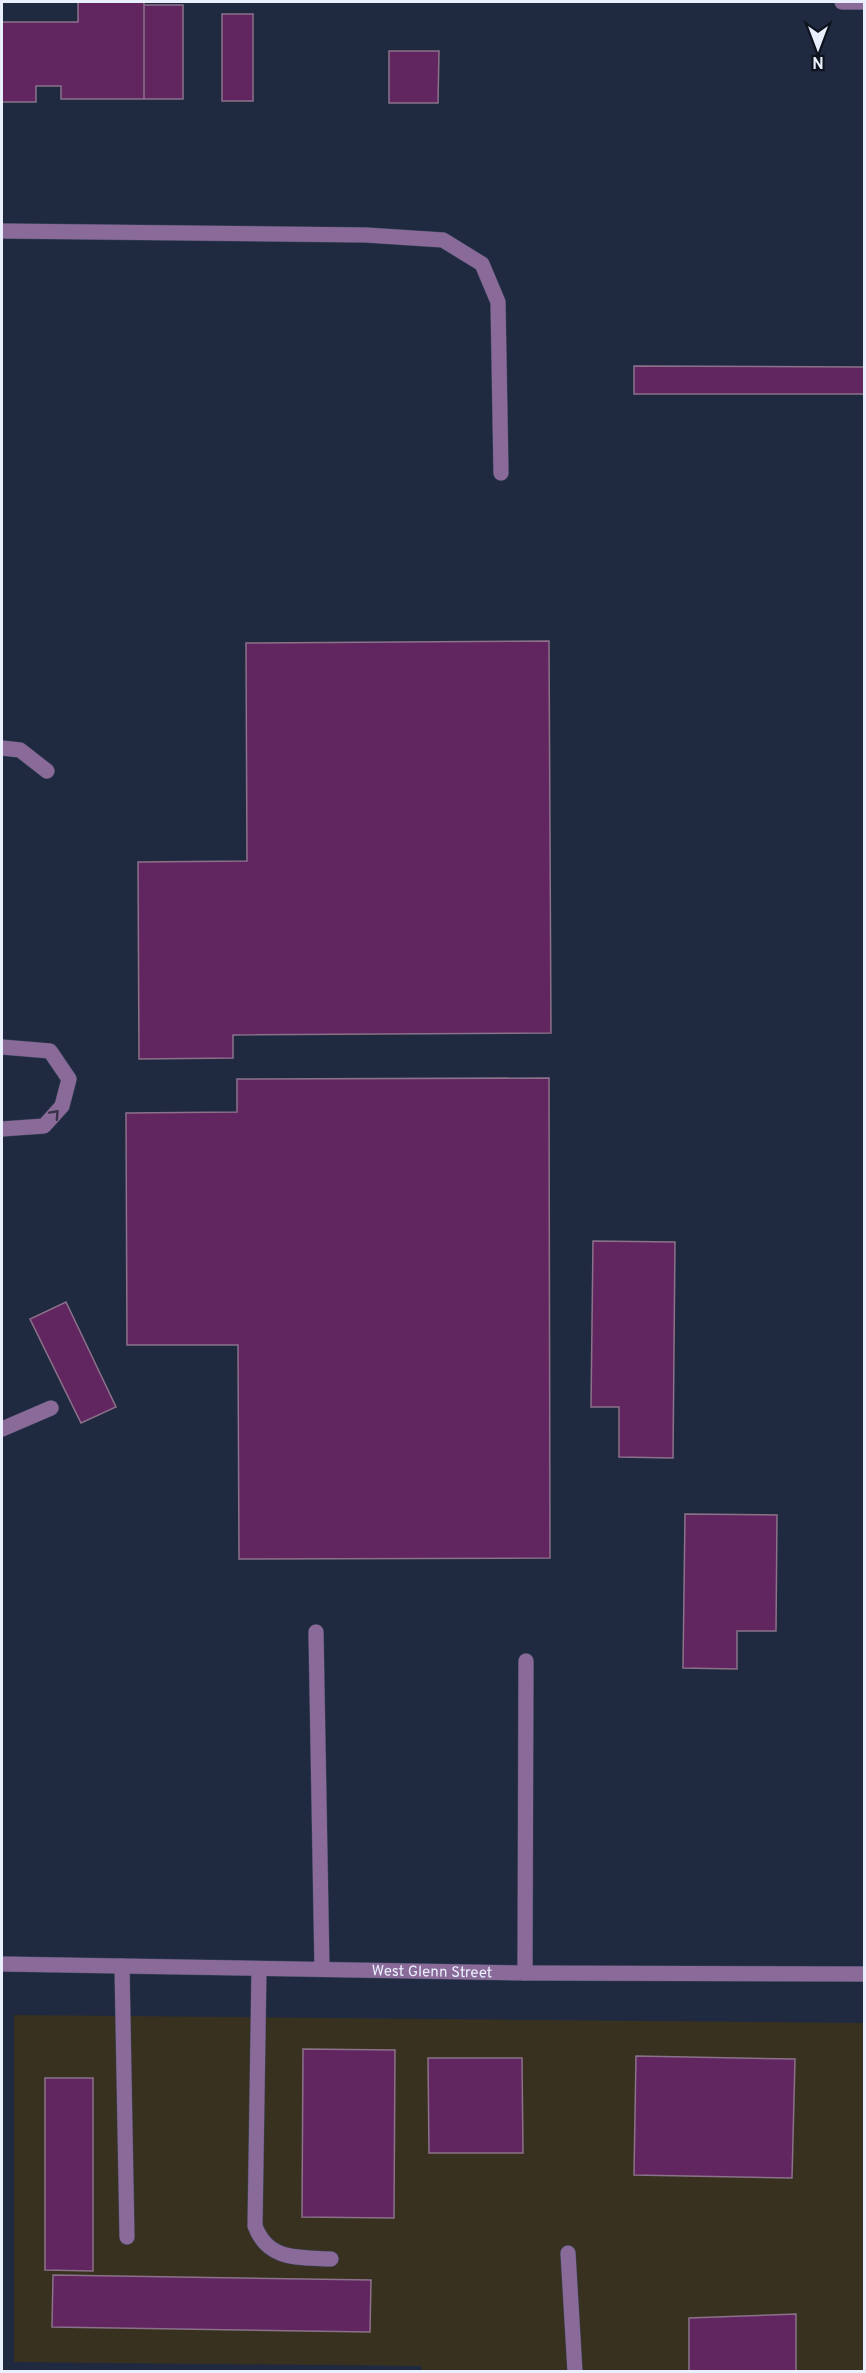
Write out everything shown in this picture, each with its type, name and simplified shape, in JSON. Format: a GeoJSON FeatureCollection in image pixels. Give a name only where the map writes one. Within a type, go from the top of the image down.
{"type":"FeatureCollection","features":[{"type":"Feature","properties":{"kind":"street"},"geometry":{"type":"LineString","coordinates":[[842,2],[864,2]]}},
{"type":"Feature","properties":{"kind":"street"},"geometry":{"type":"LineString","coordinates":[[2,231],[366,235],[443,240],[482,264],[498,302],[501,473]]}},
{"type":"Feature","properties":{"kind":"street"},"geometry":{"type":"LineString","coordinates":[[2,748],[20,750],[47,771]]}},
{"type":"Feature","properties":{"kind":"street"},"geometry":{"type":"LineString","coordinates":[[2,1047],[50,1051],[69,1079],[62,1106],[44,1126],[2,1129]]}},
{"type":"Feature","properties":{"kind":"street"},"geometry":{"type":"LineString","coordinates":[[2,1429],[51,1408]]}},
{"type":"Feature","properties":{"kind":"street"},"geometry":{"type":"LineString","coordinates":[[316,1632],[322,1969]]}},
{"type":"Feature","properties":{"kind":"street"},"geometry":{"type":"LineString","coordinates":[[525,1973],[526,1661]]}},
{"type":"Feature","properties":{"kind":"street","name":"West Glenn Street"},"geometry":{"type":"LineString","coordinates":[[2,1964],[525,1973],[864,1974]]}},
{"type":"Feature","properties":{"kind":"street"},"geometry":{"type":"LineString","coordinates":[[123,1966],[127,2237]]}},
{"type":"Feature","properties":{"kind":"street"},"geometry":{"type":"LineString","coordinates":[[259,1969],[255,2226],[260,2240],[278,2253],[331,2259]]}},
{"type":"Feature","properties":{"kind":"street"},"geometry":{"type":"LineString","coordinates":[[568,2253],[575,2372]]}},
{"type":"Feature","properties":{"kind":"shaded area"},"geometry":{"type":"Polygon","coordinates":[[[14,2015],[864,2023],[864,2371],[422,2372],[421,2366],[14,2362],[14,2015]]]}},
{"type":"Feature","properties":{"kind":"building"},"geometry":{"type":"Polygon","coordinates":[[[78,2],[144,2],[144,99],[61,99],[61,86],[36,86],[36,102],[2,102],[2,22],[78,22],[78,2]]]}},
{"type":"Feature","properties":{"kind":"building"},"geometry":{"type":"Polygon","coordinates":[[[144,5],[183,5],[183,99],[144,99],[144,5]]]}},
{"type":"Feature","properties":{"kind":"building"},"geometry":{"type":"Polygon","coordinates":[[[222,14],[253,14],[253,101],[222,101],[222,14]]]}},
{"type":"Feature","properties":{"kind":"building"},"geometry":{"type":"Polygon","coordinates":[[[389,51],[439,51],[438,103],[389,103],[389,51]]]}},
{"type":"Feature","properties":{"kind":"building"},"geometry":{"type":"Polygon","coordinates":[[[634,366],[864,367],[864,394],[634,394],[634,366]]]}},
{"type":"Feature","properties":{"kind":"building"},"geometry":{"type":"Polygon","coordinates":[[[549,641],[551,1033],[233,1035],[233,1058],[139,1059],[138,862],[247,861],[246,643],[549,641]]]}},
{"type":"Feature","properties":{"kind":"building"},"geometry":{"type":"Polygon","coordinates":[[[549,1078],[550,1558],[239,1559],[238,1345],[127,1345],[126,1113],[237,1112],[237,1079],[549,1078]]]}},
{"type":"Feature","properties":{"kind":"building"},"geometry":{"type":"Polygon","coordinates":[[[593,1241],[675,1242],[673,1458],[619,1457],[619,1407],[591,1407],[593,1241]]]}},
{"type":"Feature","properties":{"kind":"building"},"geometry":{"type":"Polygon","coordinates":[[[66,1302],[116,1407],[81,1423],[30,1319],[66,1302]]]}},
{"type":"Feature","properties":{"kind":"building"},"geometry":{"type":"Polygon","coordinates":[[[685,1514],[777,1515],[776,1631],[737,1631],[737,1669],[683,1668],[685,1514]]]}},
{"type":"Feature","properties":{"kind":"building"},"geometry":{"type":"Polygon","coordinates":[[[303,2049],[395,2050],[394,2218],[302,2217],[303,2049]]]}},
{"type":"Feature","properties":{"kind":"building"},"geometry":{"type":"Polygon","coordinates":[[[636,2056],[795,2059],[792,2178],[634,2175],[636,2056]]]}},
{"type":"Feature","properties":{"kind":"building"},"geometry":{"type":"Polygon","coordinates":[[[428,2058],[522,2058],[523,2153],[429,2153],[428,2058]]]}},
{"type":"Feature","properties":{"kind":"building"},"geometry":{"type":"Polygon","coordinates":[[[45,2078],[93,2078],[93,2271],[45,2270],[45,2078]]]}},
{"type":"Feature","properties":{"kind":"building"},"geometry":{"type":"Polygon","coordinates":[[[53,2275],[371,2280],[370,2332],[52,2327],[53,2275]]]}},
{"type":"Feature","properties":{"kind":"building"},"geometry":{"type":"Polygon","coordinates":[[[796,2314],[796,2372],[689,2372],[689,2318],[796,2314]]]}}]}
